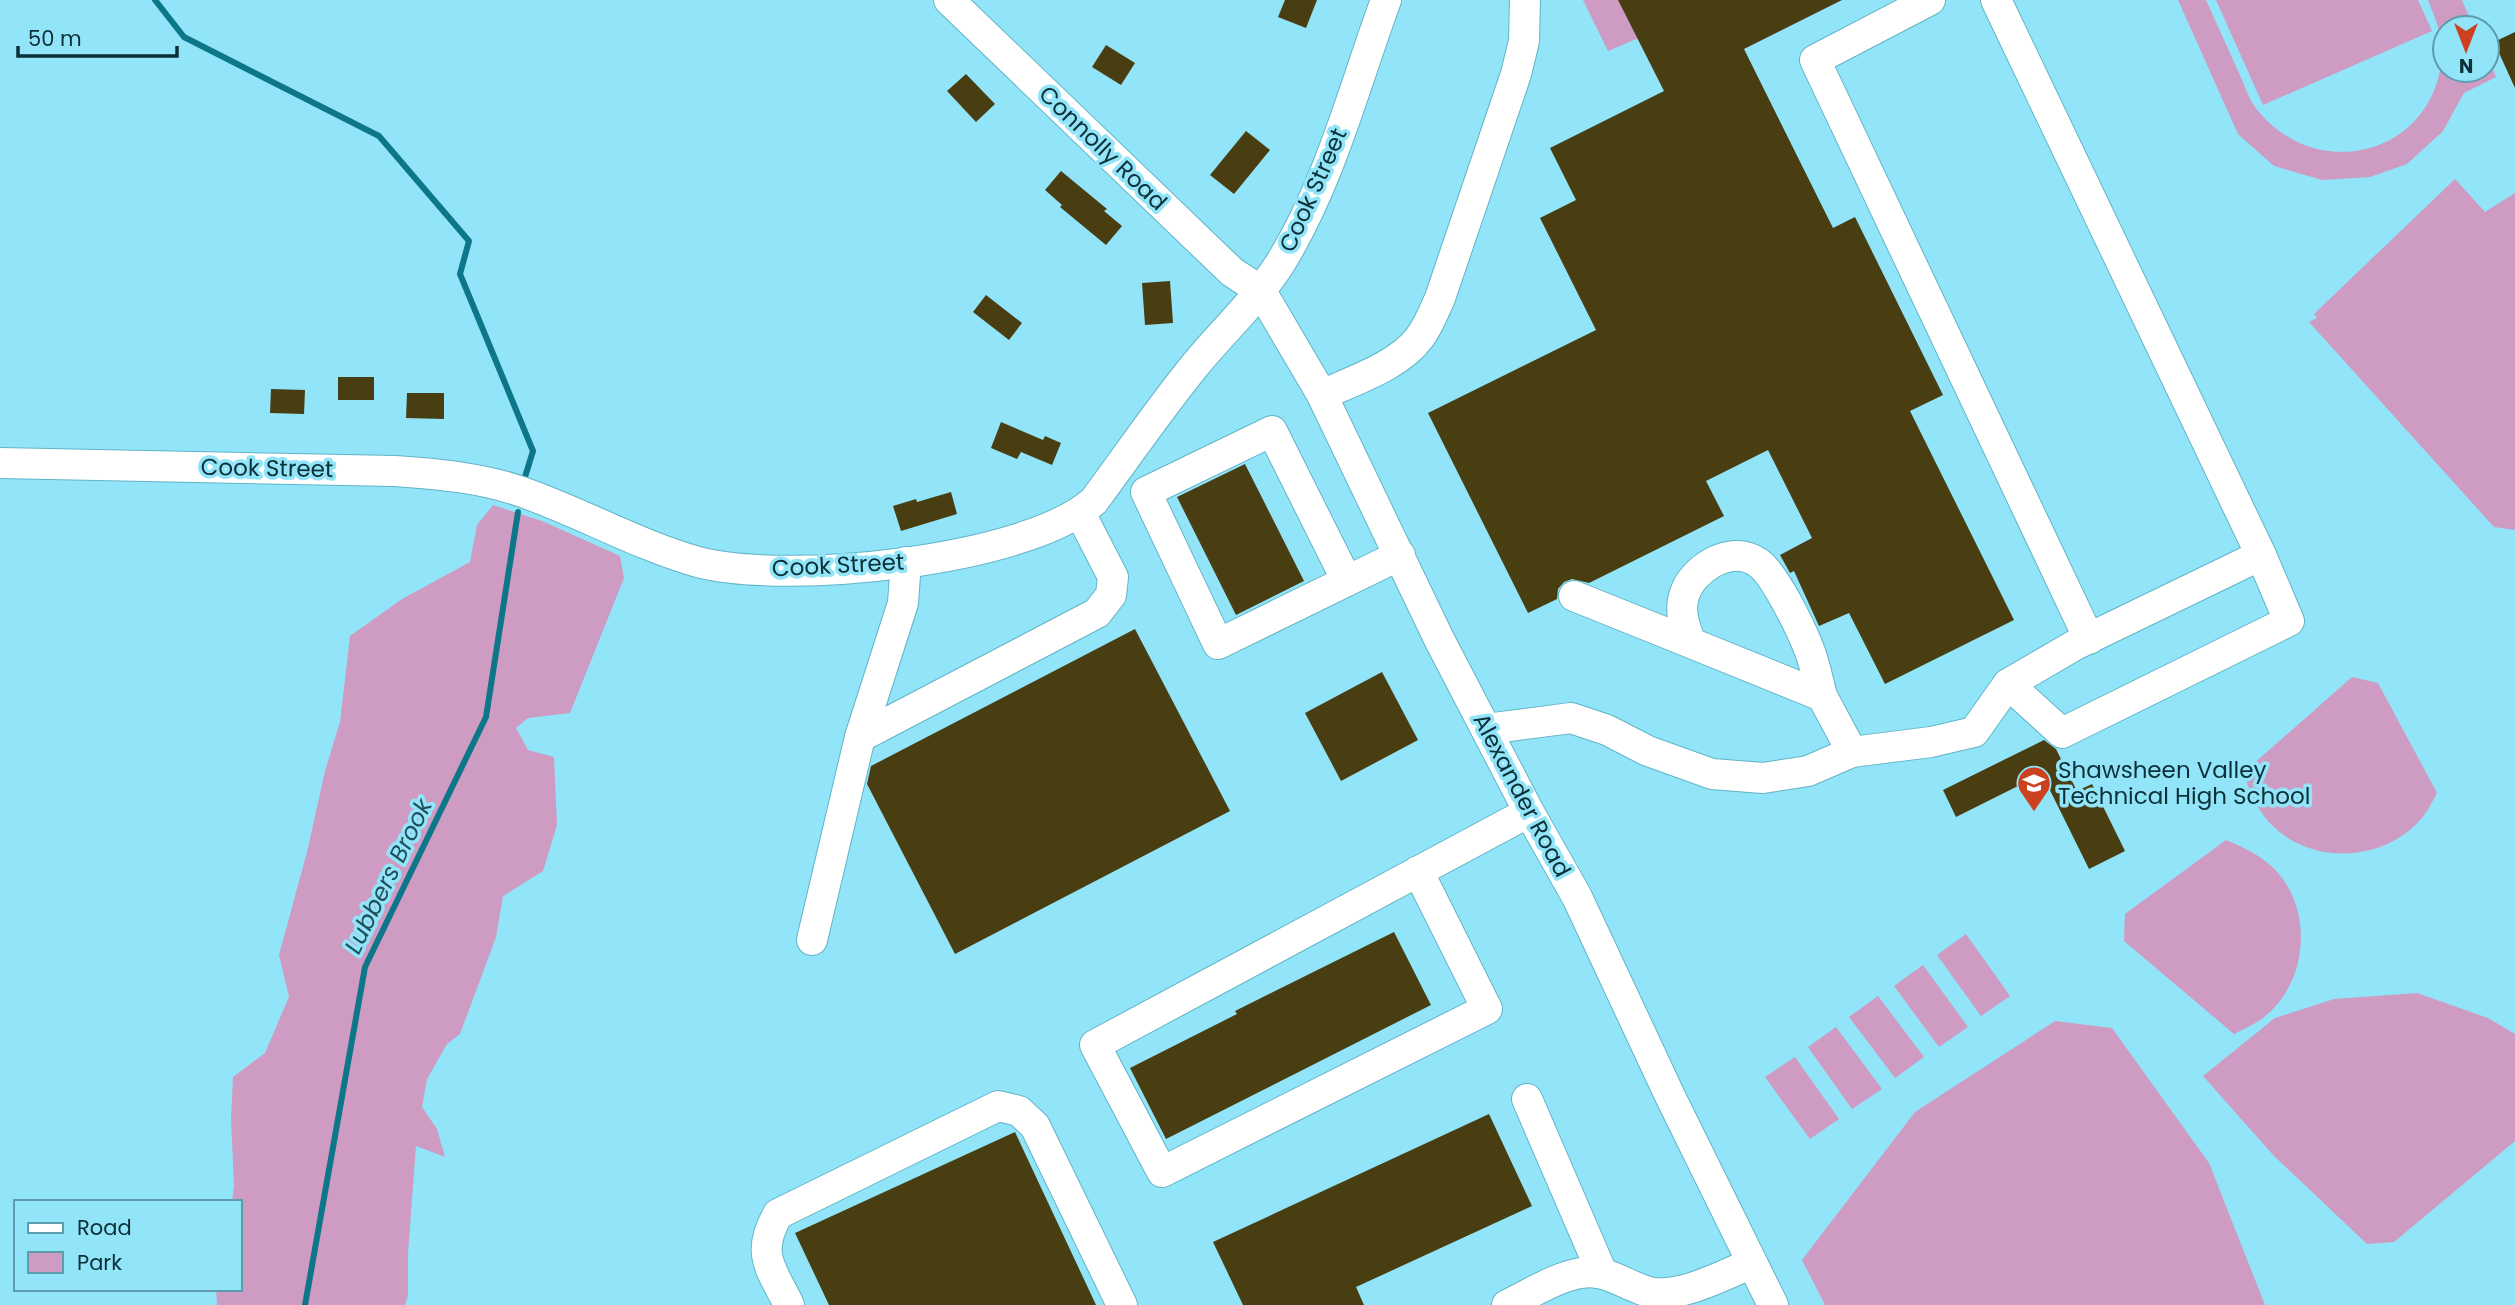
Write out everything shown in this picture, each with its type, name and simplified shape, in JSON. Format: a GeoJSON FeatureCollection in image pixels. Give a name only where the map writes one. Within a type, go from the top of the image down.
{"type":"FeatureCollection","features":[{"type":"Feature","properties":{"kind":"street","name":"Connolly Road"},"geometry":{"type":"LineString","coordinates":[[949,0],[1232,272],[1261,291]]}},
{"type":"Feature","properties":{"kind":"street","name":"Cook Street"},"geometry":{"type":"LineString","coordinates":[[0,463],[368,470],[442,474],[524,493],[665,553],[734,568],[859,568],[935,559],[1020,538],[1080,513],[1094,501],[1196,364],[1261,291],[1305,218],[1334,147],[1386,0]]}},
{"type":"Feature","properties":{"kind":"street"},"geometry":{"type":"LineString","coordinates":[[1322,395],[1379,368],[1406,351],[1420,337],[1430,320],[1440,298],[1516,74],[1524,41],[1525,0]]}},
{"type":"Feature","properties":{"kind":"street"},"geometry":{"type":"LineString","coordinates":[[1930,0],[1815,60],[2089,639]]}},
{"type":"Feature","properties":{"kind":"street"},"geometry":{"type":"LineString","coordinates":[[1996,0],[2261,555],[2289,621],[2062,733],[2008,684]]}},
{"type":"Feature","properties":{"kind":"street","name":"Alexander Road"},"geometry":{"type":"LineString","coordinates":[[1261,291],[1322,395],[1439,639],[1529,812],[1577,897],[1621,995],[1773,1305]]}},
{"type":"Feature","properties":{"kind":"street"},"geometry":{"type":"LineString","coordinates":[[1347,581],[1272,431],[1146,492],[1218,644],[1347,581],[1400,555]]}},
{"type":"Feature","properties":{"kind":"street"},"geometry":{"type":"LineString","coordinates":[[860,737],[1097,613],[1111,596],[1113,577],[1080,513]]}},
{"type":"Feature","properties":{"kind":"street"},"geometry":{"type":"LineString","coordinates":[[1486,729],[1571,718],[1607,730],[1648,751],[1712,774],[1763,778],[1808,771],[1852,752],[1931,742],[1974,732],[2008,684],[2089,639],[2261,555]]}},
{"type":"Feature","properties":{"kind":"street"},"geometry":{"type":"LineString","coordinates":[[1691,643],[1683,620],[1683,598],[1689,581],[1705,567],[1724,557],[1755,560],[1769,571],[1810,650],[1822,696],[1852,752]]}},
{"type":"Feature","properties":{"kind":"street"},"geometry":{"type":"LineString","coordinates":[[812,940],[860,737],[903,603],[906,562]]}},
{"type":"Feature","properties":{"kind":"street"},"geometry":{"type":"LineString","coordinates":[[1574,596],[1822,696]]}},
{"type":"Feature","properties":{"kind":"street"},"geometry":{"type":"LineString","coordinates":[[1418,871],[1488,1009],[1162,1172],[1095,1045],[1418,871],[1529,812]]}},
{"type":"Feature","properties":{"kind":"street"},"geometry":{"type":"LineString","coordinates":[[1527,1099],[1602,1273]]}},
{"type":"Feature","properties":{"kind":"street"},"geometry":{"type":"LineString","coordinates":[[789,1305],[765,1257],[768,1231],[778,1214],[998,1106],[1019,1111],[1035,1126],[1122,1305]]}},
{"type":"Feature","properties":{"kind":"street"},"geometry":{"type":"LineString","coordinates":[[1507,1305],[1582,1272],[1602,1273],[1651,1292],[1674,1292],[1705,1283],[1752,1263]]}},
{"type":"Feature","properties":{"kind":"green space"},"geometry":{"type":"Polygon","coordinates":[[[1583,0],[1628,0],[1646,35],[1608,51],[1583,0]]]}},
{"type":"Feature","properties":{"kind":"green space"},"geometry":{"type":"Polygon","coordinates":[[[2178,0],[2206,0],[2255,107],[2280,131],[2308,146],[2338,152],[2368,149],[2395,137],[2418,118],[2435,84],[2482,84],[2464,93],[2443,131],[2407,164],[2370,177],[2322,180],[2274,166],[2238,134],[2178,0]]]}},
{"type":"Feature","properties":{"kind":"green space"},"geometry":{"type":"Polygon","coordinates":[[[2216,0],[2418,0],[2431,31],[2263,105],[2216,0]]]}},
{"type":"Feature","properties":{"kind":"green space"},"geometry":{"type":"Polygon","coordinates":[[[2428,0],[2462,0],[2468,14],[2434,14],[2428,0]]]}},
{"type":"Feature","properties":{"kind":"green space"},"geometry":{"type":"Polygon","coordinates":[[[2455,179],[2485,212],[2515,193],[2515,530],[2494,527],[2309,322],[2317,318],[2314,314],[2455,179]]]}},
{"type":"Feature","properties":{"kind":"green space"},"geometry":{"type":"Polygon","coordinates":[[[493,505],[542,521],[620,556],[624,578],[570,713],[528,718],[516,728],[528,750],[554,757],[557,825],[543,871],[503,896],[496,937],[460,1034],[447,1044],[427,1079],[422,1107],[437,1129],[445,1157],[416,1146],[408,1253],[408,1296],[405,1305],[217,1305],[216,1291],[242,1291],[242,1200],[232,1200],[233,1077],[265,1053],[289,997],[279,955],[307,852],[325,771],[340,722],[350,636],[402,599],[470,562],[477,525],[493,505]]]}},
{"type":"Feature","properties":{"kind":"green space"},"geometry":{"type":"Polygon","coordinates":[[[2352,677],[2378,683],[2437,793],[2420,820],[2405,834],[2388,844],[2369,850],[2329,853],[2291,840],[2275,828],[2260,809],[2243,773],[2352,677]]]}},
{"type":"Feature","properties":{"kind":"green space"},"geometry":{"type":"Polygon","coordinates":[[[2226,840],[2261,858],[2279,874],[2290,891],[2301,929],[2296,969],[2289,987],[2263,1018],[2234,1034],[2124,941],[2125,914],[2226,840]]]}},
{"type":"Feature","properties":{"kind":"green space"},"geometry":{"type":"Polygon","coordinates":[[[1966,934],[2010,996],[1981,1016],[1937,955],[1966,934]]]}},
{"type":"Feature","properties":{"kind":"green space"},"geometry":{"type":"Polygon","coordinates":[[[1923,965],[1968,1027],[1939,1047],[1894,986],[1923,965]]]}},
{"type":"Feature","properties":{"kind":"green space"},"geometry":{"type":"Polygon","coordinates":[[[2417,993],[2488,1018],[2515,1034],[2515,1141],[2394,1242],[2367,1244],[2274,1156],[2203,1076],[2275,1018],[2334,999],[2417,993]]]}},
{"type":"Feature","properties":{"kind":"green space"},"geometry":{"type":"Polygon","coordinates":[[[1878,996],[1924,1057],[1895,1078],[1849,1017],[1878,996]]]}},
{"type":"Feature","properties":{"kind":"green space"},"geometry":{"type":"Polygon","coordinates":[[[2055,1021],[2112,1028],[2209,1163],[2265,1305],[1825,1305],[1802,1260],[1915,1112],[2055,1021]]]}},
{"type":"Feature","properties":{"kind":"green space"},"geometry":{"type":"Polygon","coordinates":[[[1836,1027],[1882,1089],[1852,1109],[1808,1047],[1836,1027]]]}},
{"type":"Feature","properties":{"kind":"green space"},"geometry":{"type":"Polygon","coordinates":[[[1795,1057],[1839,1119],[1810,1139],[1765,1077],[1795,1057]]]}},
{"type":"Feature","properties":{"kind":"building"},"geometry":{"type":"Polygon","coordinates":[[[1285,0],[1317,0],[1306,28],[1278,17],[1285,0]]]}},
{"type":"Feature","properties":{"kind":"building"},"geometry":{"type":"Polygon","coordinates":[[[1618,0],[1842,0],[1744,49],[1833,228],[1855,217],[1943,395],[1910,411],[2014,620],[1885,684],[1849,613],[1819,626],[1794,571],[1790,573],[1780,555],[1812,538],[1768,450],[1706,481],[1724,516],[1589,583],[1572,579],[1564,582],[1558,589],[1557,599],[1528,613],[1428,413],[1596,330],[1540,218],[1576,200],[1550,148],[1664,91],[1618,0]]]}},
{"type":"Feature","properties":{"kind":"building"},"geometry":{"type":"Polygon","coordinates":[[[2515,32],[2515,88],[2501,57],[2501,39],[2515,32]]]}},
{"type":"Feature","properties":{"kind":"building"},"geometry":{"type":"Polygon","coordinates":[[[1106,45],[1135,63],[1121,85],[1092,67],[1106,45]]]}},
{"type":"Feature","properties":{"kind":"building"},"geometry":{"type":"Polygon","coordinates":[[[966,74],[995,104],[976,122],[947,91],[966,74]]]}},
{"type":"Feature","properties":{"kind":"building"},"geometry":{"type":"Polygon","coordinates":[[[1246,131],[1270,150],[1234,194],[1210,175],[1246,131]]]}},
{"type":"Feature","properties":{"kind":"building"},"geometry":{"type":"Polygon","coordinates":[[[1061,171],[1107,209],[1104,211],[1122,226],[1106,245],[1060,207],[1062,205],[1045,190],[1061,171]]]}},
{"type":"Feature","properties":{"kind":"building"},"geometry":{"type":"Polygon","coordinates":[[[1170,281],[1173,323],[1145,325],[1142,283],[1170,281]]]}},
{"type":"Feature","properties":{"kind":"building"},"geometry":{"type":"Polygon","coordinates":[[[986,295],[1022,323],[1009,340],[973,312],[986,295]]]}},
{"type":"Feature","properties":{"kind":"building"},"geometry":{"type":"Polygon","coordinates":[[[338,377],[374,377],[374,400],[338,400],[338,377]]]}},
{"type":"Feature","properties":{"kind":"building"},"geometry":{"type":"Polygon","coordinates":[[[271,389],[305,390],[304,414],[270,413],[271,389]]]}},
{"type":"Feature","properties":{"kind":"building"},"geometry":{"type":"Polygon","coordinates":[[[407,393],[444,393],[444,419],[406,418],[407,393]]]}},
{"type":"Feature","properties":{"kind":"building"},"geometry":{"type":"Polygon","coordinates":[[[1001,422],[1043,440],[1045,436],[1061,443],[1052,465],[1021,452],[1017,459],[991,448],[1001,422]]]}},
{"type":"Feature","properties":{"kind":"building"},"geometry":{"type":"Polygon","coordinates":[[[1245,464],[1304,581],[1236,615],[1177,497],[1245,464]]]}},
{"type":"Feature","properties":{"kind":"building"},"geometry":{"type":"Polygon","coordinates":[[[951,492],[957,514],[901,531],[893,506],[951,492]]]}},
{"type":"Feature","properties":{"kind":"building"},"geometry":{"type":"Polygon","coordinates":[[[1135,629],[1230,811],[955,954],[867,784],[871,766],[1135,629]]]}},
{"type":"Feature","properties":{"kind":"building"},"geometry":{"type":"Polygon","coordinates":[[[1382,672],[1418,740],[1341,781],[1305,713],[1382,672]]]}},
{"type":"Feature","properties":{"kind":"building"},"geometry":{"type":"Polygon","coordinates":[[[2044,740],[2056,749],[2077,791],[2092,784],[2125,851],[2089,869],[2042,774],[1956,817],[1943,790],[2044,740]]]}},
{"type":"Feature","properties":{"kind":"building"},"geometry":{"type":"Polygon","coordinates":[[[1394,932],[1431,1005],[1166,1139],[1130,1068],[1237,1014],[1235,1011],[1394,932]]]}},
{"type":"Feature","properties":{"kind":"building"},"geometry":{"type":"Polygon","coordinates":[[[1489,1114],[1532,1206],[1356,1287],[1364,1305],[1243,1305],[1213,1242],[1489,1114]]]}},
{"type":"Feature","properties":{"kind":"building"},"geometry":{"type":"Polygon","coordinates":[[[1015,1132],[1096,1305],[829,1305],[795,1233],[1015,1132]]]}},
{"type":"Feature","properties":{"kind":"waterway","name":"Lubbers Brook"},"geometry":{"type":"LineString","coordinates":[[155,0],[184,37],[379,136],[469,241],[460,274],[533,451],[525,477]]}},
{"type":"Feature","properties":{"kind":"waterway","name":"Lubbers Brook"},"geometry":{"type":"LineString","coordinates":[[305,1305],[365,967],[486,717],[518,512]]}},
{"type":"Feature","properties":{"kind":"place","name":"Shawsheen Valley Technical High School"},"geometry":{"type":"Point","coordinates":[2034,813]}}]}
